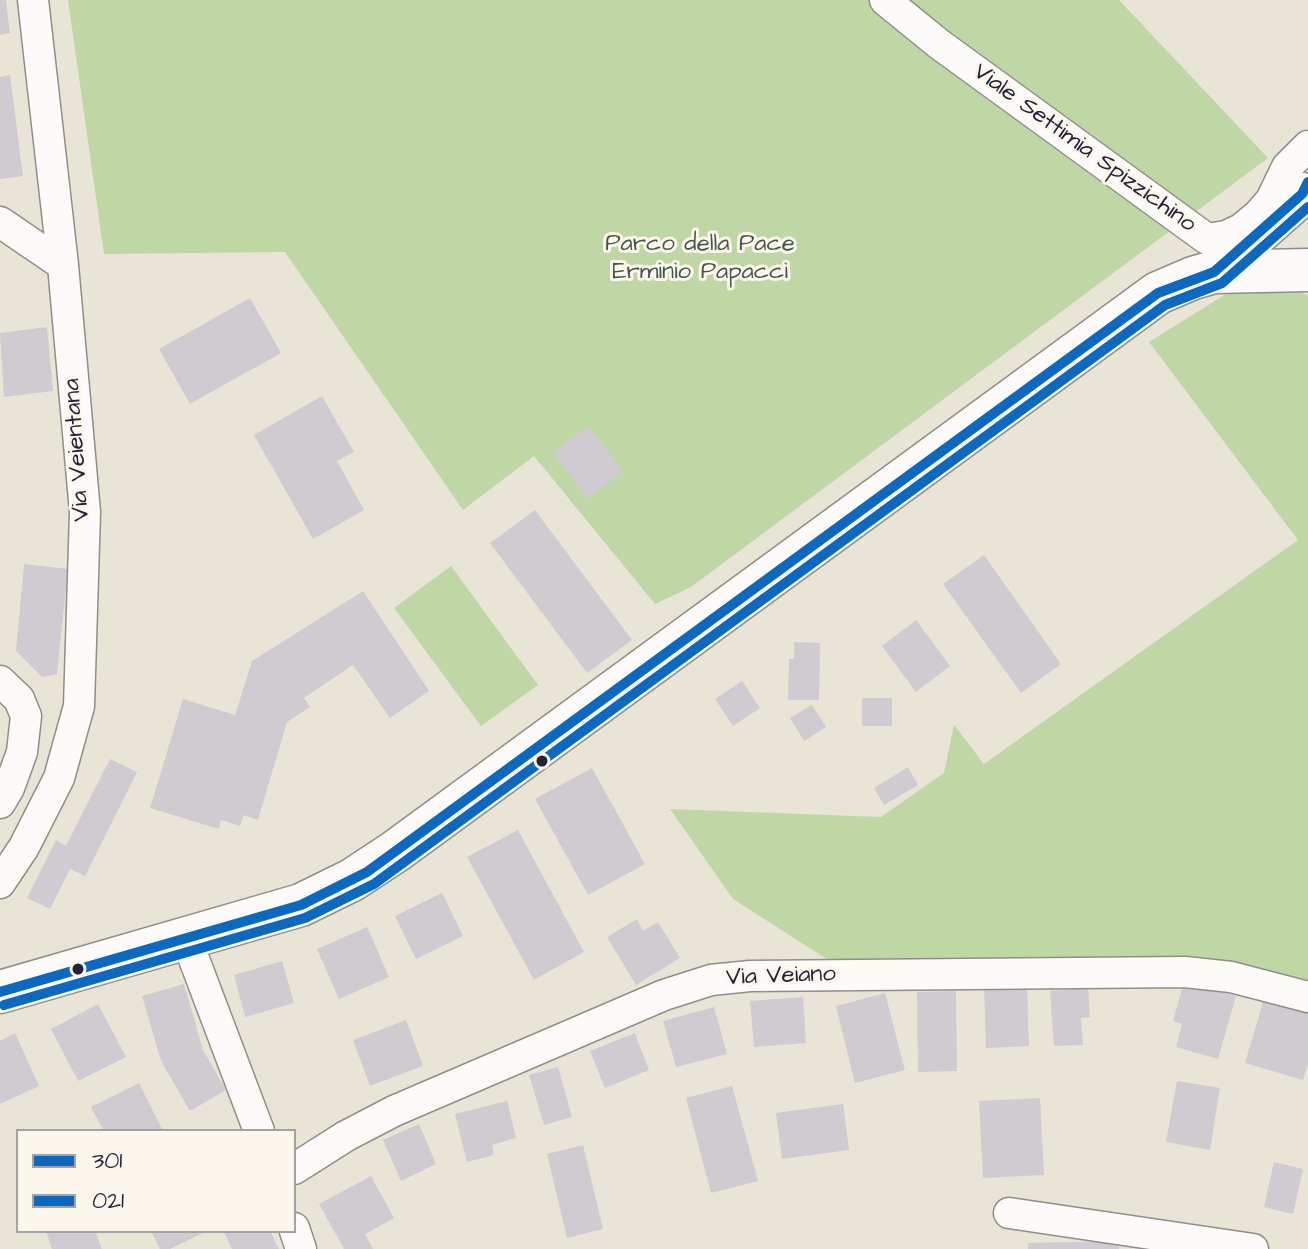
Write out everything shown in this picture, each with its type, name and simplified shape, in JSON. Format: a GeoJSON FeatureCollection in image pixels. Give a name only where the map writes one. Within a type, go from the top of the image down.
{"type":"FeatureCollection","features":[{"type":"Feature","properties":{"kind":"street","name":"Via Veientana"},"geometry":{"type":"LineString","coordinates":[[0,883],[24,847],[59,778],[79,706],[85,512],[63,265],[33,0]]}},
{"type":"Feature","properties":{"kind":"street","name":"Viale Settimia Spizzichino"},"geometry":{"type":"LineString","coordinates":[[885,0],[939,44],[1207,239],[1226,236],[1241,229],[1258,215],[1271,200],[1287,167],[1308,146]]}},
{"type":"Feature","properties":{"kind":"street"},"geometry":{"type":"LineString","coordinates":[[1305,188],[1298,222],[1308,254]]}},
{"type":"Feature","properties":{"kind":"street"},"geometry":{"type":"LineString","coordinates":[[1214,272],[1305,188]]}},
{"type":"Feature","properties":{"kind":"street"},"geometry":{"type":"LineString","coordinates":[[0,222],[63,265]]}},
{"type":"Feature","properties":{"kind":"street"},"geometry":{"type":"LineString","coordinates":[[0,992],[301,905],[367,872],[1158,293],[1214,272],[1308,270]]}},
{"type":"Feature","properties":{"kind":"street"},"geometry":{"type":"LineString","coordinates":[[0,681],[19,699],[26,716],[22,752],[0,803]]}},
{"type":"Feature","properties":{"kind":"street"},"geometry":{"type":"LineString","coordinates":[[186,938],[258,1129]]}},
{"type":"Feature","properties":{"kind":"street","name":"Via Veiano"},"geometry":{"type":"LineString","coordinates":[[296,1168],[346,1136],[394,1111],[672,991],[711,980],[750,976],[1185,972],[1231,977],[1308,997]]}},
{"type":"Feature","properties":{"kind":"street"},"geometry":{"type":"LineString","coordinates":[[1009,1213],[1253,1249]]}},
{"type":"Feature","properties":{"kind":"green space","name":"Parco della Pace Erminio Papacci"},"geometry":{"type":"Polygon","coordinates":[[[68,0],[1119,0],[1268,158],[691,587],[655,604],[534,456],[463,510],[285,252],[104,254],[68,0]]]}},
{"type":"Feature","properties":{"kind":"green space"},"geometry":{"type":"Polygon","coordinates":[[[1280,281],[1308,296],[1308,987],[830,961],[733,899],[670,809],[881,817],[944,773],[954,725],[984,764],[1298,540],[1149,342],[1234,289],[1280,281]]]}},
{"type":"Feature","properties":{"kind":"green space"},"geometry":{"type":"Polygon","coordinates":[[[451,566],[538,685],[481,726],[394,608],[451,566]]]}},
{"type":"Feature","properties":{"kind":"building"},"geometry":{"type":"Polygon","coordinates":[[[0,0],[6,0],[10,33],[0,35],[0,0]]]}},
{"type":"Feature","properties":{"kind":"building"},"geometry":{"type":"Polygon","coordinates":[[[10,75],[23,176],[0,179],[0,77],[10,75]]]}},
{"type":"Feature","properties":{"kind":"building"},"geometry":{"type":"Polygon","coordinates":[[[250,298],[281,353],[190,404],[159,349],[250,298]]]}},
{"type":"Feature","properties":{"kind":"building"},"geometry":{"type":"Polygon","coordinates":[[[47,327],[53,391],[4,397],[0,333],[47,327]]]}},
{"type":"Feature","properties":{"kind":"building"},"geometry":{"type":"Polygon","coordinates":[[[322,396],[354,452],[337,461],[364,510],[313,539],[254,435],[322,396]]]}},
{"type":"Feature","properties":{"kind":"building"},"geometry":{"type":"Polygon","coordinates":[[[588,426],[623,471],[588,499],[553,453],[588,426]]]}},
{"type":"Feature","properties":{"kind":"building"},"geometry":{"type":"Polygon","coordinates":[[[535,510],[632,640],[587,673],[490,543],[535,510]]]}},
{"type":"Feature","properties":{"kind":"building"},"geometry":{"type":"Polygon","coordinates":[[[984,555],[1061,664],[1021,693],[943,584],[984,555]]]}},
{"type":"Feature","properties":{"kind":"building"},"geometry":{"type":"Polygon","coordinates":[[[24,564],[68,569],[57,674],[42,677],[16,651],[24,564]]]}},
{"type":"Feature","properties":{"kind":"building"},"geometry":{"type":"Polygon","coordinates":[[[363,591],[429,691],[390,718],[353,665],[304,698],[310,707],[287,722],[258,820],[244,815],[240,826],[221,820],[219,829],[150,808],[183,699],[235,715],[252,661],[363,591]]]}},
{"type":"Feature","properties":{"kind":"building"},"geometry":{"type":"Polygon","coordinates":[[[916,620],[950,666],[916,692],[882,646],[916,620]]]}},
{"type":"Feature","properties":{"kind":"building"},"geometry":{"type":"Polygon","coordinates":[[[794,642],[820,643],[819,700],[788,700],[789,659],[794,659],[794,642]]]}},
{"type":"Feature","properties":{"kind":"building"},"geometry":{"type":"Polygon","coordinates":[[[742,681],[760,708],[733,726],[715,699],[742,681]]]}},
{"type":"Feature","properties":{"kind":"building"},"geometry":{"type":"Polygon","coordinates":[[[862,698],[892,698],[892,726],[862,726],[862,698]]]}},
{"type":"Feature","properties":{"kind":"building"},"geometry":{"type":"Polygon","coordinates":[[[812,705],[826,727],[804,741],[790,718],[812,705]]]}},
{"type":"Feature","properties":{"kind":"building"},"geometry":{"type":"Polygon","coordinates":[[[110,759],[137,772],[85,876],[70,869],[50,909],[27,898],[56,840],[66,846],[110,759]]]}},
{"type":"Feature","properties":{"kind":"building"},"geometry":{"type":"Polygon","coordinates":[[[908,767],[918,785],[884,805],[874,788],[908,767]]]}},
{"type":"Feature","properties":{"kind":"building"},"geometry":{"type":"Polygon","coordinates":[[[592,768],[645,864],[588,895],[535,799],[592,768]]]}},
{"type":"Feature","properties":{"kind":"building"},"geometry":{"type":"Polygon","coordinates":[[[518,830],[584,952],[534,980],[467,857],[518,830]]]}},
{"type":"Feature","properties":{"kind":"building"},"geometry":{"type":"Polygon","coordinates":[[[442,893],[463,936],[416,959],[395,916],[442,893]]]}},
{"type":"Feature","properties":{"kind":"building"},"geometry":{"type":"Polygon","coordinates":[[[637,919],[643,931],[658,922],[680,958],[636,985],[607,937],[637,919]]]}},
{"type":"Feature","properties":{"kind":"building"},"geometry":{"type":"Polygon","coordinates":[[[367,927],[389,977],[339,999],[317,949],[367,927]]]}},
{"type":"Feature","properties":{"kind":"building"},"geometry":{"type":"Polygon","coordinates":[[[282,961],[294,1003],[245,1017],[234,975],[282,961]]]}},
{"type":"Feature","properties":{"kind":"building"},"geometry":{"type":"Polygon","coordinates":[[[1184,981],[1236,996],[1218,1059],[1176,1047],[1182,1024],[1173,1021],[1184,981]]]}},
{"type":"Feature","properties":{"kind":"building"},"geometry":{"type":"Polygon","coordinates":[[[184,984],[203,1050],[226,1090],[190,1111],[161,1061],[142,996],[184,984]]]}},
{"type":"Feature","properties":{"kind":"building"},"geometry":{"type":"Polygon","coordinates":[[[1027,986],[1029,1046],[986,1048],[984,988],[1027,986]]]}},
{"type":"Feature","properties":{"kind":"building"},"geometry":{"type":"Polygon","coordinates":[[[1088,988],[1090,1017],[1081,1018],[1083,1045],[1054,1046],[1050,991],[1088,988]]]}},
{"type":"Feature","properties":{"kind":"building"},"geometry":{"type":"Polygon","coordinates":[[[956,991],[957,1071],[918,1072],[917,992],[956,991]]]}},
{"type":"Feature","properties":{"kind":"building"},"geometry":{"type":"Polygon","coordinates":[[[885,993],[905,1070],[855,1083],[836,1006],[885,993]]]}},
{"type":"Feature","properties":{"kind":"building"},"geometry":{"type":"Polygon","coordinates":[[[803,997],[806,1043],[754,1047],[750,1001],[803,997]]]}},
{"type":"Feature","properties":{"kind":"building"},"geometry":{"type":"Polygon","coordinates":[[[1264,999],[1308,1012],[1308,1063],[1303,1080],[1245,1063],[1264,999]]]}},
{"type":"Feature","properties":{"kind":"building"},"geometry":{"type":"Polygon","coordinates":[[[98,1004],[126,1057],[78,1081],[51,1029],[98,1004]]]}},
{"type":"Feature","properties":{"kind":"building"},"geometry":{"type":"Polygon","coordinates":[[[714,1007],[727,1054],[676,1067],[663,1021],[714,1007]]]}},
{"type":"Feature","properties":{"kind":"building"},"geometry":{"type":"Polygon","coordinates":[[[406,1020],[423,1066],[370,1086],[353,1040],[406,1020]]]}},
{"type":"Feature","properties":{"kind":"building"},"geometry":{"type":"Polygon","coordinates":[[[15,1033],[39,1086],[0,1104],[0,1041],[15,1033]]]}},
{"type":"Feature","properties":{"kind":"building"},"geometry":{"type":"Polygon","coordinates":[[[635,1033],[649,1070],[605,1088],[590,1051],[635,1033]]]}},
{"type":"Feature","properties":{"kind":"building"},"geometry":{"type":"Polygon","coordinates":[[[558,1067],[572,1117],[544,1125],[529,1075],[558,1067]]]}},
{"type":"Feature","properties":{"kind":"building"},"geometry":{"type":"Polygon","coordinates":[[[1177,1081],[1220,1088],[1210,1150],[1166,1142],[1177,1081]]]}},
{"type":"Feature","properties":{"kind":"building"},"geometry":{"type":"Polygon","coordinates":[[[139,1083],[162,1129],[103,1129],[91,1107],[139,1083]]]}},
{"type":"Feature","properties":{"kind":"building"},"geometry":{"type":"Polygon","coordinates":[[[732,1086],[758,1181],[711,1193],[686,1098],[732,1086]]]}},
{"type":"Feature","properties":{"kind":"building"},"geometry":{"type":"Polygon","coordinates":[[[1040,1098],[1044,1175],[983,1178],[979,1101],[1040,1098]]]}},
{"type":"Feature","properties":{"kind":"building"},"geometry":{"type":"Polygon","coordinates":[[[507,1101],[516,1138],[492,1145],[494,1155],[467,1162],[455,1114],[507,1101]]]}},
{"type":"Feature","properties":{"kind":"building"},"geometry":{"type":"Polygon","coordinates":[[[843,1104],[849,1150],[782,1159],[776,1113],[843,1104]]]}},
{"type":"Feature","properties":{"kind":"building"},"geometry":{"type":"Polygon","coordinates":[[[419,1124],[436,1164],[401,1181],[383,1140],[419,1124]]]}},
{"type":"Feature","properties":{"kind":"building"},"geometry":{"type":"Polygon","coordinates":[[[583,1145],[603,1229],[567,1238],[547,1154],[583,1145]]]}},
{"type":"Feature","properties":{"kind":"building"},"geometry":{"type":"Polygon","coordinates":[[[1274,1162],[1303,1169],[1293,1214],[1264,1207],[1274,1162]]]}},
{"type":"Feature","properties":{"kind":"building"},"geometry":{"type":"Polygon","coordinates":[[[371,1176],[394,1218],[365,1234],[373,1249],[344,1249],[319,1204],[371,1176]]]}},
{"type":"Feature","properties":{"kind":"building"},"geometry":{"type":"Polygon","coordinates":[[[47,1233],[96,1233],[102,1249],[52,1249],[47,1233]]]}},
{"type":"Feature","properties":{"kind":"building"},"geometry":{"type":"Polygon","coordinates":[[[152,1233],[203,1233],[170,1249],[160,1249],[152,1233]]]}},
{"type":"Feature","properties":{"kind":"building"},"geometry":{"type":"Polygon","coordinates":[[[224,1233],[271,1233],[279,1249],[232,1249],[224,1233]]]}},
{"type":"Feature","properties":{"kind":"building"},"geometry":{"type":"Polygon","coordinates":[[[1119,1241],[1119,1249],[1028,1249],[1028,1243],[1119,1241]]]}},
{"type":"Feature","properties":{"kind":"transit line","name":"301"},"geometry":{"type":"LineString","coordinates":[[0,992],[301,905],[367,872],[1158,293],[1214,272],[1302,194],[1308,182]]}},
{"type":"Feature","properties":{"kind":"transit line","name":"021"},"geometry":{"type":"LineString","coordinates":[[4,1005],[305,918],[374,884],[1165,305],[1222,283],[1308,207]]}}]}
